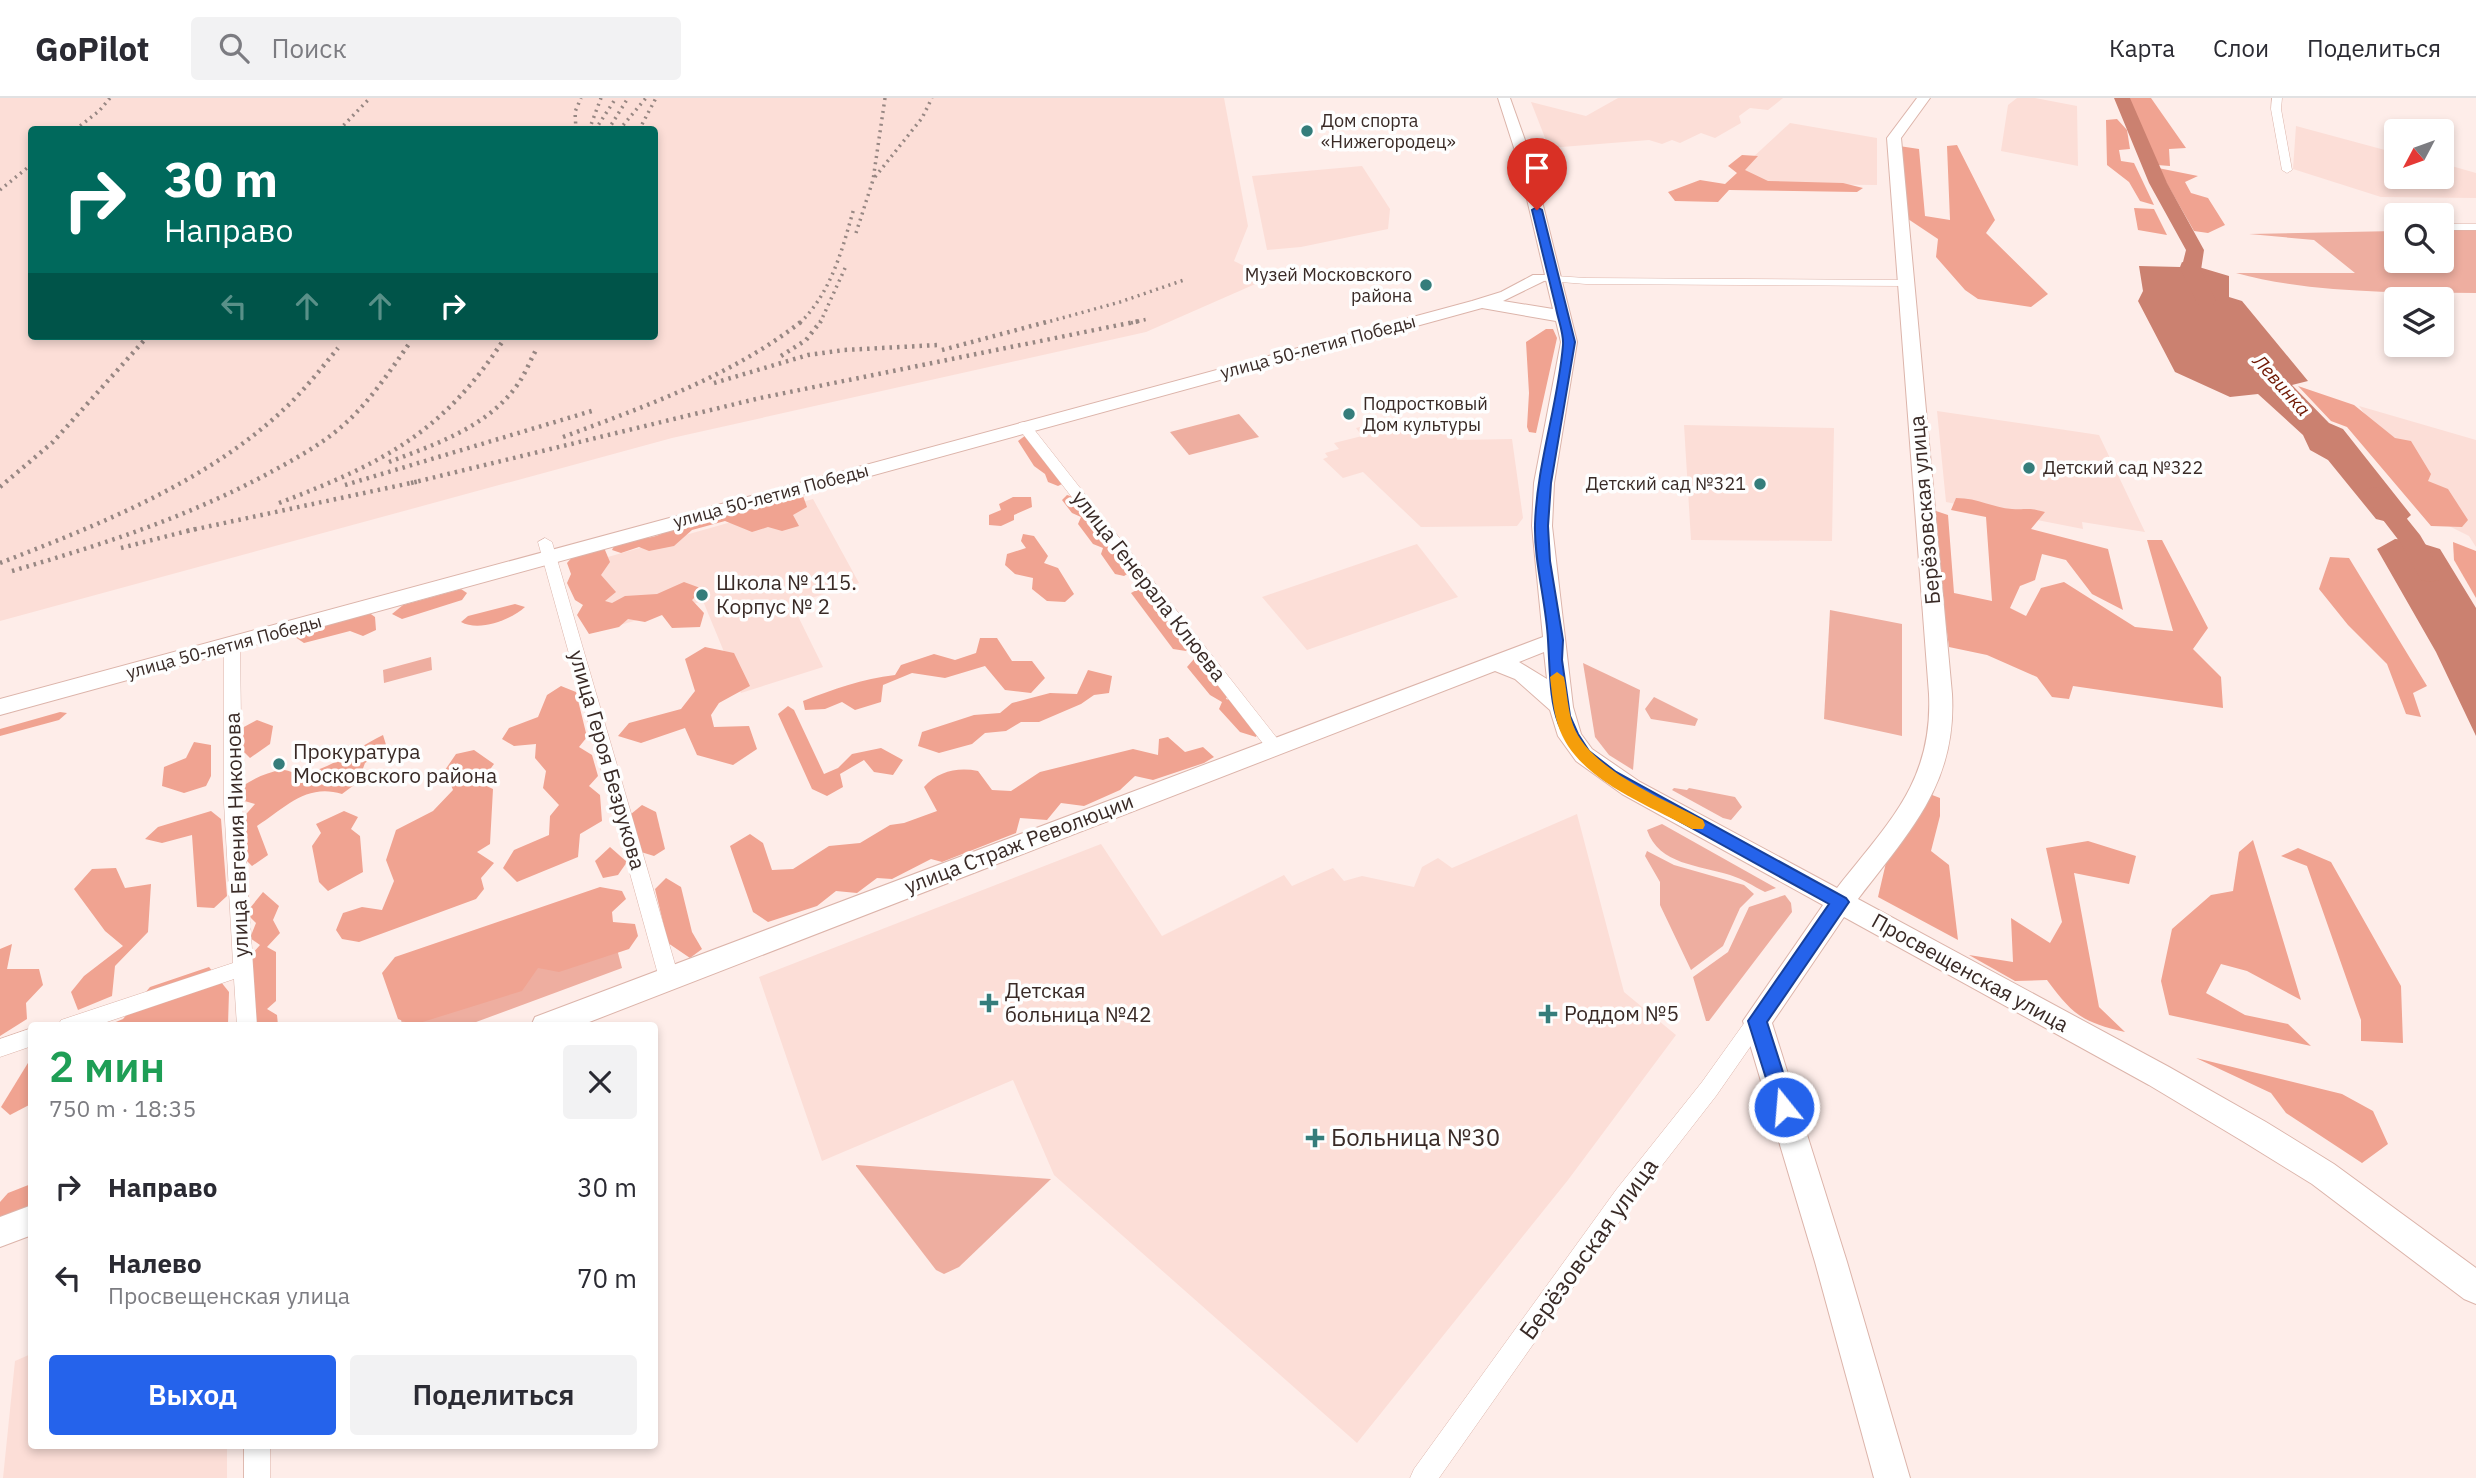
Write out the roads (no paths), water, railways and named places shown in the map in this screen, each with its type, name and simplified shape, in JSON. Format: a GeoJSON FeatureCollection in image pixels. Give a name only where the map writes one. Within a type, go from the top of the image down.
{"type":"FeatureCollection","features":[{"type":"Feature","properties":{"kind":"street"},"geometry":{"type":"LineString","coordinates":[[1490,98],[1547,278]]}},
{"type":"Feature","properties":{"kind":"street"},"geometry":{"type":"LineString","coordinates":[[1504,98],[1524,157],[1547,278]]}},
{"type":"Feature","properties":{"kind":"street","name":"Берёзовская улица"},"geometry":{"type":"LineString","coordinates":[[1423,1478],[1624,1197],[1709,1090],[1840,902],[1885,844],[1924,785],[1939,747],[1940,706],[1936,638],[1894,138],[1924,98]]}},
{"type":"Feature","properties":{"kind":"street"},"geometry":{"type":"LineString","coordinates":[[2277,98],[2276,109],[2287,170]]}},
{"type":"Feature","properties":{"kind":"street"},"geometry":{"type":"LineString","coordinates":[[2454,227],[2476,227]]}},
{"type":"Feature","properties":{"kind":"street"},"geometry":{"type":"LineString","coordinates":[[1547,278],[1905,283]]}},
{"type":"Feature","properties":{"kind":"street","name":"Просвещенская улица"},"geometry":{"type":"LineString","coordinates":[[1547,278],[1558,300],[1569,342],[1544,483],[1544,561],[1561,707],[1566,726],[1577,746],[1594,765],[2159,1076],[2255,1132],[2323,1174],[2476,1288]]}},
{"type":"Feature","properties":{"kind":"street","name":"улица 50-летия Победы"},"geometry":{"type":"LineString","coordinates":[[0,707],[232,645],[548,550],[1478,304],[1547,278]]}},
{"type":"Feature","properties":{"kind":"street"},"geometry":{"type":"LineString","coordinates":[[1478,304],[1502,304],[1563,318]]}},
{"type":"Feature","properties":{"kind":"street","name":"улица Генерала Клюева"},"geometry":{"type":"LineString","coordinates":[[1024,426],[1274,746]]}},
{"type":"Feature","properties":{"kind":"street","name":"улица Героя Безрукова"},"geometry":{"type":"LineString","coordinates":[[548,550],[669,978]]}},
{"type":"Feature","properties":{"kind":"street","name":"улица Страж Революции"},"geometry":{"type":"LineString","coordinates":[[555,1022],[1555,640]]}},
{"type":"Feature","properties":{"kind":"street","name":"улица Евгения Никонова"},"geometry":{"type":"LineString","coordinates":[[232,645],[233,802],[247,1022]]}},
{"type":"Feature","properties":{"kind":"street"},"geometry":{"type":"LineString","coordinates":[[1494,664],[1511,666],[1525,673],[1561,707]]}},
{"type":"Feature","properties":{"kind":"street"},"geometry":{"type":"LineString","coordinates":[[80,1022],[242,968]]}},
{"type":"Feature","properties":{"kind":"street"},"geometry":{"type":"LineString","coordinates":[[1757,1021],[1831,1262],[1892,1478]]}},
{"type":"Feature","properties":{"kind":"street"},"geometry":{"type":"LineString","coordinates":[[0,1048],[28,1038]]}},
{"type":"Feature","properties":{"kind":"street"},"geometry":{"type":"LineString","coordinates":[[0,1231],[28,1221]]}},
{"type":"Feature","properties":{"kind":"street"},"geometry":{"type":"LineString","coordinates":[[257,1449],[257,1478]]}},
{"type":"Feature","properties":{"kind":"water"},"geometry":{"type":"Polygon","coordinates":[[[2182,262],[2229,276],[2229,297],[2242,301],[2308,381],[2292,385],[2329,423],[2343,429],[2411,515],[2400,525],[2376,519],[2328,460],[2310,450],[2303,435],[2258,394],[2230,397],[2175,372],[2138,301],[2143,291],[2139,266],[2180,267],[2182,262]]]}},
{"type":"Feature","properties":{"kind":"water"},"geometry":{"type":"Polygon","coordinates":[[[2395,539],[2411,540],[2440,549],[2476,608],[2476,736],[2436,652],[2377,549],[2395,539]]]}},
{"type":"Feature","properties":{"kind":"waterway","name":"Левинка"},"geometry":{"type":"LineString","coordinates":[[2122,98],[2158,183],[2195,250],[2191,270],[2206,301]]}},
{"type":"Feature","properties":{"kind":"waterway","name":"Левинка"},"geometry":{"type":"LineString","coordinates":[[2375,494],[2411,540],[2430,574]]}},
{"type":"Feature","properties":{"kind":"railway"},"geometry":{"type":"LineString","coordinates":[[80,126],[110,98]]}},
{"type":"Feature","properties":{"kind":"railway"},"geometry":{"type":"LineString","coordinates":[[343,126],[370,98]]}},
{"type":"Feature","properties":{"kind":"railway"},"geometry":{"type":"LineString","coordinates":[[576,126],[575,112],[581,98]]}},
{"type":"Feature","properties":{"kind":"railway"},"geometry":{"type":"LineString","coordinates":[[590,126],[601,98]]}},
{"type":"Feature","properties":{"kind":"railway"},"geometry":{"type":"LineString","coordinates":[[598,126],[616,98]]}},
{"type":"Feature","properties":{"kind":"railway"},"geometry":{"type":"LineString","coordinates":[[610,126],[628,98]]}},
{"type":"Feature","properties":{"kind":"railway"},"geometry":{"type":"LineString","coordinates":[[622,126],[646,98]]}},
{"type":"Feature","properties":{"kind":"railway"},"geometry":{"type":"LineString","coordinates":[[641,126],[656,98]]}},
{"type":"Feature","properties":{"kind":"railway"},"geometry":{"type":"LineString","coordinates":[[856,233],[873,180],[885,98]]}},
{"type":"Feature","properties":{"kind":"railway"},"geometry":{"type":"LineString","coordinates":[[875,177],[922,118],[932,98]]}},
{"type":"Feature","properties":{"kind":"railway"},"geometry":{"type":"LineString","coordinates":[[0,190],[28,167]]}},
{"type":"Feature","properties":{"kind":"railway"},"geometry":{"type":"LineString","coordinates":[[801,321],[828,284],[854,208]]}},
{"type":"Feature","properties":{"kind":"railway"},"geometry":{"type":"LineString","coordinates":[[821,321],[846,266]]}},
{"type":"Feature","properties":{"kind":"railway"},"geometry":{"type":"LineString","coordinates":[[1044,323],[1120,302],[1184,280]]}},
{"type":"Feature","properties":{"kind":"railway"},"geometry":{"type":"LineString","coordinates":[[1131,323],[1148,319]]}},
{"type":"Feature","properties":{"kind":"railway"},"geometry":{"type":"LineString","coordinates":[[563,437],[718,374],[775,341],[801,321]]}},
{"type":"Feature","properties":{"kind":"railway"},"geometry":{"type":"LineString","coordinates":[[781,356],[806,340],[821,321]]}},
{"type":"Feature","properties":{"kind":"railway"},"geometry":{"type":"LineString","coordinates":[[942,350],[1050,321]]}},
{"type":"Feature","properties":{"kind":"railway"},"geometry":{"type":"LineString","coordinates":[[413,482],[760,398],[1139,321]]}},
{"type":"Feature","properties":{"kind":"railway"},"geometry":{"type":"LineString","coordinates":[[0,487],[53,442],[144,340]]}},
{"type":"Feature","properties":{"kind":"railway"},"geometry":{"type":"LineString","coordinates":[[279,503],[350,474],[408,441],[459,397],[503,340]]}},
{"type":"Feature","properties":{"kind":"railway"},"geometry":{"type":"LineString","coordinates":[[12,571],[176,516],[238,489],[290,461],[349,420],[374,392],[411,341]]}},
{"type":"Feature","properties":{"kind":"railway"},"geometry":{"type":"LineString","coordinates":[[714,383],[808,355],[844,350],[938,345]]}},
{"type":"Feature","properties":{"kind":"railway"},"geometry":{"type":"LineString","coordinates":[[0,563],[111,518],[218,461],[251,438],[281,412],[338,348]]}},
{"type":"Feature","properties":{"kind":"railway"},"geometry":{"type":"LineString","coordinates":[[389,462],[460,432],[492,412],[518,384],[536,350]]}},
{"type":"Feature","properties":{"kind":"railway"},"geometry":{"type":"LineString","coordinates":[[345,485],[595,410]]}},
{"type":"Feature","properties":{"kind":"railway"},"geometry":{"type":"LineString","coordinates":[[413,482],[420,481]]}},
{"type":"Feature","properties":{"kind":"railway"},"geometry":{"type":"LineString","coordinates":[[188,531],[413,482]]}},
{"type":"Feature","properties":{"kind":"railway"},"geometry":{"type":"LineString","coordinates":[[188,531],[195,529]]}},
{"type":"Feature","properties":{"kind":"railway"},"geometry":{"type":"LineString","coordinates":[[121,548],[188,531]]}},
{"type":"Feature","properties":{"kind":"place","name":"Дом спорта «Нижегородец»"},"geometry":{"type":"Point","coordinates":[1307,131]}},
{"type":"Feature","properties":{"kind":"place","name":"Музей Московского района"},"geometry":{"type":"Point","coordinates":[1426,285]}},
{"type":"Feature","properties":{"kind":"place","name":"Подростковый Дом культуры"},"geometry":{"type":"Point","coordinates":[1349,414]}},
{"type":"Feature","properties":{"kind":"place","name":"Детский сад №322"},"geometry":{"type":"Point","coordinates":[2029,468]}},
{"type":"Feature","properties":{"kind":"place","name":"Детский сад №321"},"geometry":{"type":"Point","coordinates":[1760,484]}},
{"type":"Feature","properties":{"kind":"place","name":"Школа № 115. Корпус № 2"},"geometry":{"type":"Point","coordinates":[702,595]}},
{"type":"Feature","properties":{"kind":"place","name":"Прокуратура Московского района"},"geometry":{"type":"Point","coordinates":[279,764]}},
{"type":"Feature","properties":{"kind":"place","name":"Детская больница №42"},"geometry":{"type":"Point","coordinates":[989,1003]}},
{"type":"Feature","properties":{"kind":"place","name":"Роддом №5"},"geometry":{"type":"Point","coordinates":[1548,1014]}},
{"type":"Feature","properties":{"kind":"place","name":"Больница №30"},"geometry":{"type":"Point","coordinates":[1315,1138]}}]}
